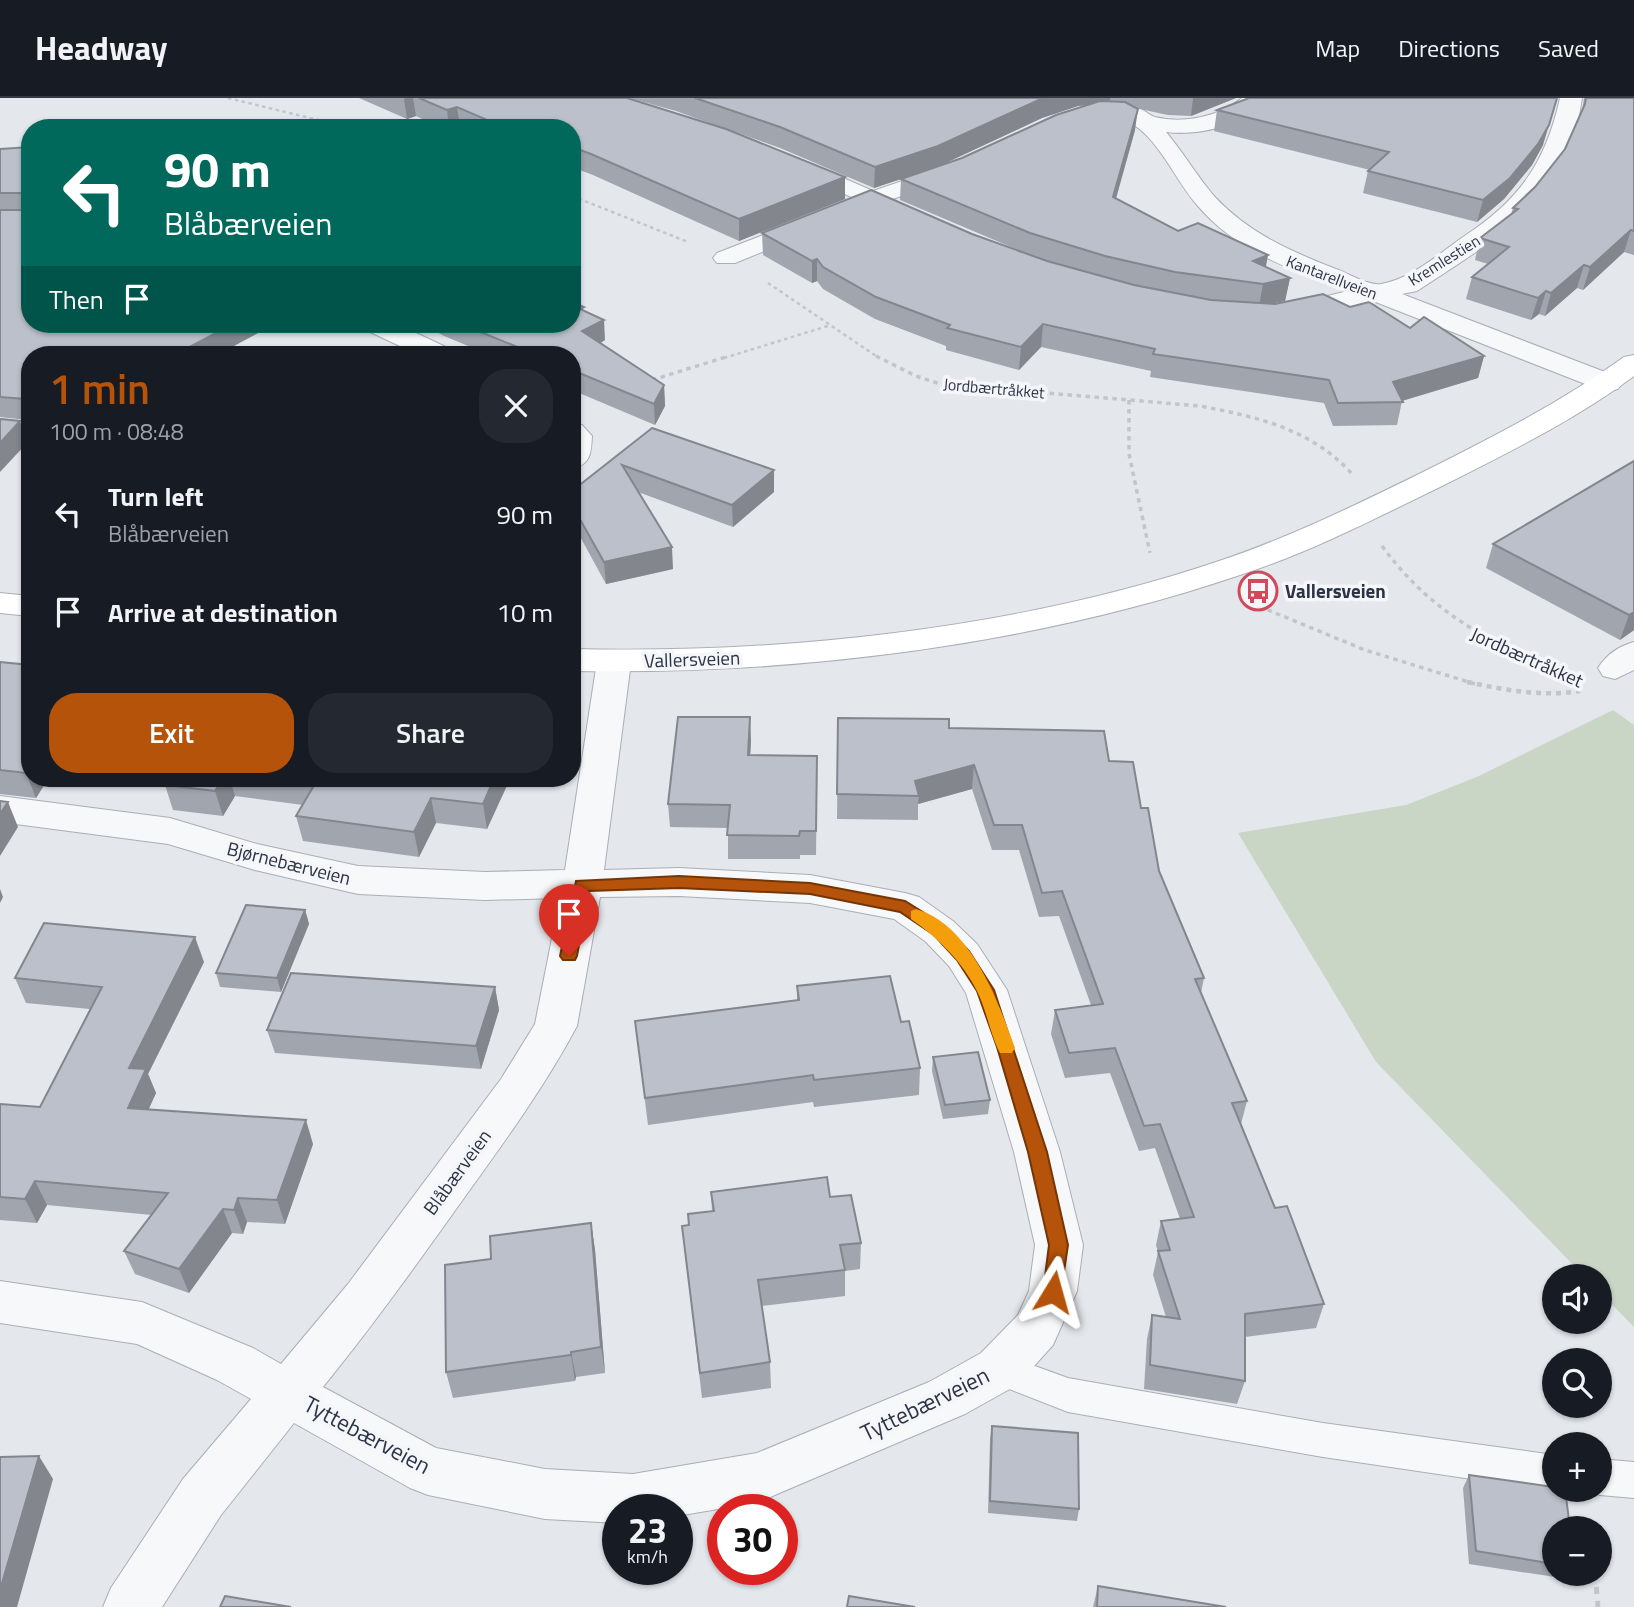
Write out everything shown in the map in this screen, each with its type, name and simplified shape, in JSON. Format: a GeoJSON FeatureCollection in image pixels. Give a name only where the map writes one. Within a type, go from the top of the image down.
{"type":"FeatureCollection","features":[{"type":"Feature","properties":{"kind":"main road","name":"Vallersveien"},"geometry":{"type":"LineString","coordinates":[[593,661],[717,660],[908,640],[1026,620],[1167,588],[1297,542],[1412,489],[1522,433],[1608,383],[1634,363]]}},
{"type":"Feature","properties":{"kind":"street","name":"Kantarellveien"},"geometry":{"type":"LineString","coordinates":[[1106,98],[1137,116],[1160,139],[1214,210],[1244,236],[1272,253],[1608,383]]}},
{"type":"Feature","properties":{"kind":"street"},"geometry":{"type":"LineString","coordinates":[[1069,121],[1099,112],[1137,116],[1168,126],[1187,125],[1231,115],[1255,98]]}},
{"type":"Feature","properties":{"kind":"street","name":"Kremlestien"},"geometry":{"type":"LineString","coordinates":[[1258,316],[1294,313],[1328,302],[1376,294],[1408,285],[1487,233],[1516,209],[1542,175],[1563,137],[1571,98]]}},
{"type":"Feature","properties":{"kind":"street"},"geometry":{"type":"LineString","coordinates":[[782,159],[906,216]]}},
{"type":"Feature","properties":{"kind":"street"},"geometry":{"type":"LineString","coordinates":[[726,258],[974,161]]}},
{"type":"Feature","properties":{"kind":"street"},"geometry":{"type":"LineString","coordinates":[[395,333],[421,346]]}},
{"type":"Feature","properties":{"kind":"street"},"geometry":{"type":"LineString","coordinates":[[0,428],[21,430]]}},
{"type":"Feature","properties":{"kind":"street","name":"Blåbærveien"},"geometry":{"type":"LineString","coordinates":[[130,1607],[202,1497],[373,1288],[516,1091],[556,1026],[582,886],[593,661]]}},
{"type":"Feature","properties":{"kind":"street","name":"Bjørnebærveien"},"geometry":{"type":"LineString","coordinates":[[0,809],[170,831],[254,857],[359,880],[485,886],[582,886]]}},
{"type":"Feature","properties":{"kind":"street","name":"Tyttebærveien"},"geometry":{"type":"LineString","coordinates":[[286,1392],[428,1471],[545,1493],[633,1499],[759,1477],[947,1398],[999,1369],[1036,1331],[1053,1292],[1059,1245],[1037,1152],[986,990],[963,955],[939,931],[905,907],[810,889],[679,882],[582,886]]}},
{"type":"Feature","properties":{"kind":"street"},"geometry":{"type":"LineString","coordinates":[[0,1302],[142,1323],[235,1364],[286,1392]]}},
{"type":"Feature","properties":{"kind":"lane"},"geometry":{"type":"LineString","coordinates":[[999,1369],[1068,1395],[1323,1440],[1542,1471]]}},
{"type":"Feature","properties":{"kind":"lane"},"geometry":{"type":"LineString","coordinates":[[1612,1478],[1634,1480]]}},
{"type":"Feature","properties":{"kind":"path"},"geometry":{"type":"LineString","coordinates":[[228,98],[314,119]]}},
{"type":"Feature","properties":{"kind":"path","name":"Jordbærtråkket"},"geometry":{"type":"LineString","coordinates":[[581,200],[726,258],[832,325],[854,346],[887,366],[940,384],[1129,400],[1238,413],[1290,428],[1332,453],[1357,481]]}},
{"type":"Feature","properties":{"kind":"path"},"geometry":{"type":"LineString","coordinates":[[645,383],[832,325]]}},
{"type":"Feature","properties":{"kind":"path"},"geometry":{"type":"LineString","coordinates":[[1129,400],[1125,417],[1140,516],[1150,554],[1167,588]]}},
{"type":"Feature","properties":{"kind":"path","name":"Jordbærtråkket"},"geometry":{"type":"LineString","coordinates":[[1380,540],[1396,568],[1418,593],[1469,632],[1502,649],[1614,669]]}},
{"type":"Feature","properties":{"kind":"path"},"geometry":{"type":"LineString","coordinates":[[1202,577],[1270,612],[1380,654],[1513,692],[1546,695],[1574,693],[1614,669]]}},
{"type":"Feature","properties":{"kind":"path"},"geometry":{"type":"LineString","coordinates":[[1596,1586],[1598,1607]]}},
{"type":"Feature","properties":{"kind":"green space"},"geometry":{"type":"Polygon","coordinates":[[[1613,710],[1634,725],[1634,1327],[1612,1304],[1612,1264],[1572,1264],[1376,1062],[1238,833],[1406,805],[1479,776],[1613,710]]]}},
{"type":"Feature","properties":{"kind":"building"},"geometry":{"type":"Polygon","coordinates":[[[419,98],[627,98],[726,129],[845,177],[739,219],[581,150],[581,119],[485,119],[457,107],[447,110],[419,98]]]}},
{"type":"Feature","properties":{"kind":"building"},"geometry":{"type":"Polygon","coordinates":[[[695,98],[1043,98],[938,146],[875,167],[780,127],[695,98]]]}},
{"type":"Feature","properties":{"kind":"building"},"geometry":{"type":"Polygon","coordinates":[[[1249,98],[1557,98],[1549,125],[1538,144],[1510,178],[1483,200],[1368,171],[1389,152],[1217,110],[1249,98]]]}},
{"type":"Feature","properties":{"kind":"building"},"geometry":{"type":"Polygon","coordinates":[[[1586,98],[1634,98],[1634,231],[1631,230],[1590,267],[1584,265],[1551,293],[1546,291],[1538,298],[1472,277],[1509,247],[1480,238],[1518,209],[1513,208],[1535,187],[1565,149],[1586,98]]]}},
{"type":"Feature","properties":{"kind":"building"},"geometry":{"type":"Polygon","coordinates":[[[1100,101],[1125,102],[1138,109],[1113,197],[1178,231],[1198,223],[1268,255],[1253,261],[1290,278],[1263,284],[1175,272],[1105,256],[1030,233],[901,179],[962,158],[1056,115],[1100,101]]]}},
{"type":"Feature","properties":{"kind":"building"},"geometry":{"type":"Polygon","coordinates":[[[21,148],[21,193],[0,193],[0,149],[21,148]]]}},
{"type":"Feature","properties":{"kind":"building"},"geometry":{"type":"Polygon","coordinates":[[[871,190],[972,234],[1047,261],[1134,285],[1211,300],[1275,304],[1323,294],[1350,307],[1369,302],[1410,328],[1424,317],[1484,356],[1393,382],[1403,402],[1338,403],[1329,380],[1153,354],[1155,349],[1043,324],[1021,347],[947,328],[950,325],[876,297],[823,267],[817,259],[812,261],[762,233],[871,190]]]}},
{"type":"Feature","properties":{"kind":"building"},"geometry":{"type":"Polygon","coordinates":[[[0,210],[21,210],[21,333],[216,333],[192,346],[21,346],[21,399],[0,397],[0,210]]]}},
{"type":"Feature","properties":{"kind":"building"},"geometry":{"type":"Polygon","coordinates":[[[581,309],[604,320],[582,331],[664,385],[654,404],[581,374],[581,346],[515,346],[483,333],[581,333],[581,309]]]}},
{"type":"Feature","properties":{"kind":"building"},"geometry":{"type":"Polygon","coordinates":[[[0,419],[20,421],[0,443],[0,419]]]}},
{"type":"Feature","properties":{"kind":"building"},"geometry":{"type":"Polygon","coordinates":[[[652,428],[774,470],[732,505],[622,465],[672,547],[604,562],[581,521],[581,484],[652,428]]]}},
{"type":"Feature","properties":{"kind":"building"},"geometry":{"type":"Polygon","coordinates":[[[1634,461],[1634,612],[1629,615],[1493,544],[1634,461]]]}},
{"type":"Feature","properties":{"kind":"building"},"geometry":{"type":"Polygon","coordinates":[[[0,662],[21,664],[21,772],[0,770],[0,662]]]}},
{"type":"Feature","properties":{"kind":"building"},"geometry":{"type":"Polygon","coordinates":[[[678,717],[750,717],[748,755],[817,756],[816,831],[800,831],[799,836],[727,835],[730,805],[668,804],[678,717]]]}},
{"type":"Feature","properties":{"kind":"building"},"geometry":{"type":"Polygon","coordinates":[[[838,718],[949,719],[949,728],[1104,731],[1109,761],[1133,762],[1141,808],[1148,808],[1159,871],[1204,978],[1195,979],[1247,1101],[1232,1103],[1275,1208],[1287,1206],[1324,1304],[1245,1314],[1245,1381],[1150,1365],[1152,1315],[1180,1319],[1158,1251],[1170,1250],[1161,1221],[1194,1217],[1160,1124],[1144,1126],[1115,1048],[1069,1053],[1055,1010],[1103,1004],[1062,891],[1042,893],[1022,825],[994,825],[974,765],[915,781],[919,796],[837,794],[838,718]]]}},
{"type":"Feature","properties":{"kind":"building"},"geometry":{"type":"Polygon","coordinates":[[[182,787],[218,787],[215,791],[182,787]]]}},
{"type":"Feature","properties":{"kind":"building"},"geometry":{"type":"Polygon","coordinates":[[[313,787],[490,787],[483,804],[431,798],[414,832],[296,816],[313,787]]]}},
{"type":"Feature","properties":{"kind":"building"},"geometry":{"type":"Polygon","coordinates":[[[0,801],[8,802],[0,814],[0,801]]]}},
{"type":"Feature","properties":{"kind":"building"},"geometry":{"type":"Polygon","coordinates":[[[246,905],[305,910],[277,978],[216,973],[246,905]]]}},
{"type":"Feature","properties":{"kind":"building"},"geometry":{"type":"Polygon","coordinates":[[[44,923],[195,937],[129,1068],[146,1069],[128,1108],[306,1120],[277,1200],[238,1198],[234,1210],[223,1209],[179,1269],[124,1251],[168,1193],[35,1181],[25,1199],[0,1197],[0,1104],[40,1107],[102,987],[15,978],[44,923]]]}},
{"type":"Feature","properties":{"kind":"building"},"geometry":{"type":"Polygon","coordinates":[[[291,973],[495,987],[476,1046],[267,1030],[291,973]]]}},
{"type":"Feature","properties":{"kind":"building"},"geometry":{"type":"Polygon","coordinates":[[[890,976],[901,1022],[909,1021],[920,1068],[814,1080],[813,1075],[645,1098],[635,1021],[799,1000],[797,986],[890,976]]]}},
{"type":"Feature","properties":{"kind":"building"},"geometry":{"type":"Polygon","coordinates":[[[978,1052],[990,1100],[945,1105],[933,1057],[978,1052]]]}},
{"type":"Feature","properties":{"kind":"building"},"geometry":{"type":"Polygon","coordinates":[[[827,1177],[830,1197],[851,1195],[861,1243],[840,1245],[845,1270],[758,1280],[770,1362],[700,1373],[682,1226],[689,1225],[688,1214],[714,1211],[711,1192],[827,1177]]]}},
{"type":"Feature","properties":{"kind":"building"},"geometry":{"type":"Polygon","coordinates":[[[591,1223],[601,1347],[571,1352],[571,1355],[446,1372],[445,1265],[491,1259],[490,1236],[591,1223]]]}},
{"type":"Feature","properties":{"kind":"building"},"geometry":{"type":"Polygon","coordinates":[[[992,1426],[1078,1433],[1079,1509],[990,1501],[992,1426]]]}},
{"type":"Feature","properties":{"kind":"building"},"geometry":{"type":"Polygon","coordinates":[[[39,1456],[0,1590],[0,1457],[39,1456]]]}},
{"type":"Feature","properties":{"kind":"building"},"geometry":{"type":"Polygon","coordinates":[[[1469,1475],[1542,1485],[1542,1502],[1567,1502],[1568,1516],[1542,1516],[1542,1562],[1476,1551],[1469,1475]]]}},
{"type":"Feature","properties":{"kind":"building"},"geometry":{"type":"Polygon","coordinates":[[[1098,1586],[1226,1607],[1097,1607],[1098,1586]]]}},
{"type":"Feature","properties":{"kind":"building"},"geometry":{"type":"Polygon","coordinates":[[[225,1596],[291,1607],[220,1607],[225,1596]]]}},
{"type":"Feature","properties":{"kind":"building"},"geometry":{"type":"Polygon","coordinates":[[[849,1596],[915,1607],[847,1607],[849,1596]]]}},
{"type":"Feature","properties":{"kind":"slow traffic"},"geometry":{"type":"LineString","coordinates":[[916,915],[939,931],[963,955],[986,990],[1006,1048]]}},
{"type":"Feature","properties":{"kind":"place","name":"Vallersveien"},"geometry":{"type":"Point","coordinates":[1258,591]}},
{"type":"Feature","properties":{"kind":"route"},"geometry":{"type":"LineString","coordinates":[[569,956],[582,886],[679,882],[810,889],[905,907],[939,931],[963,955],[986,990],[1037,1152],[1059,1245],[1053,1292]]}}]}
